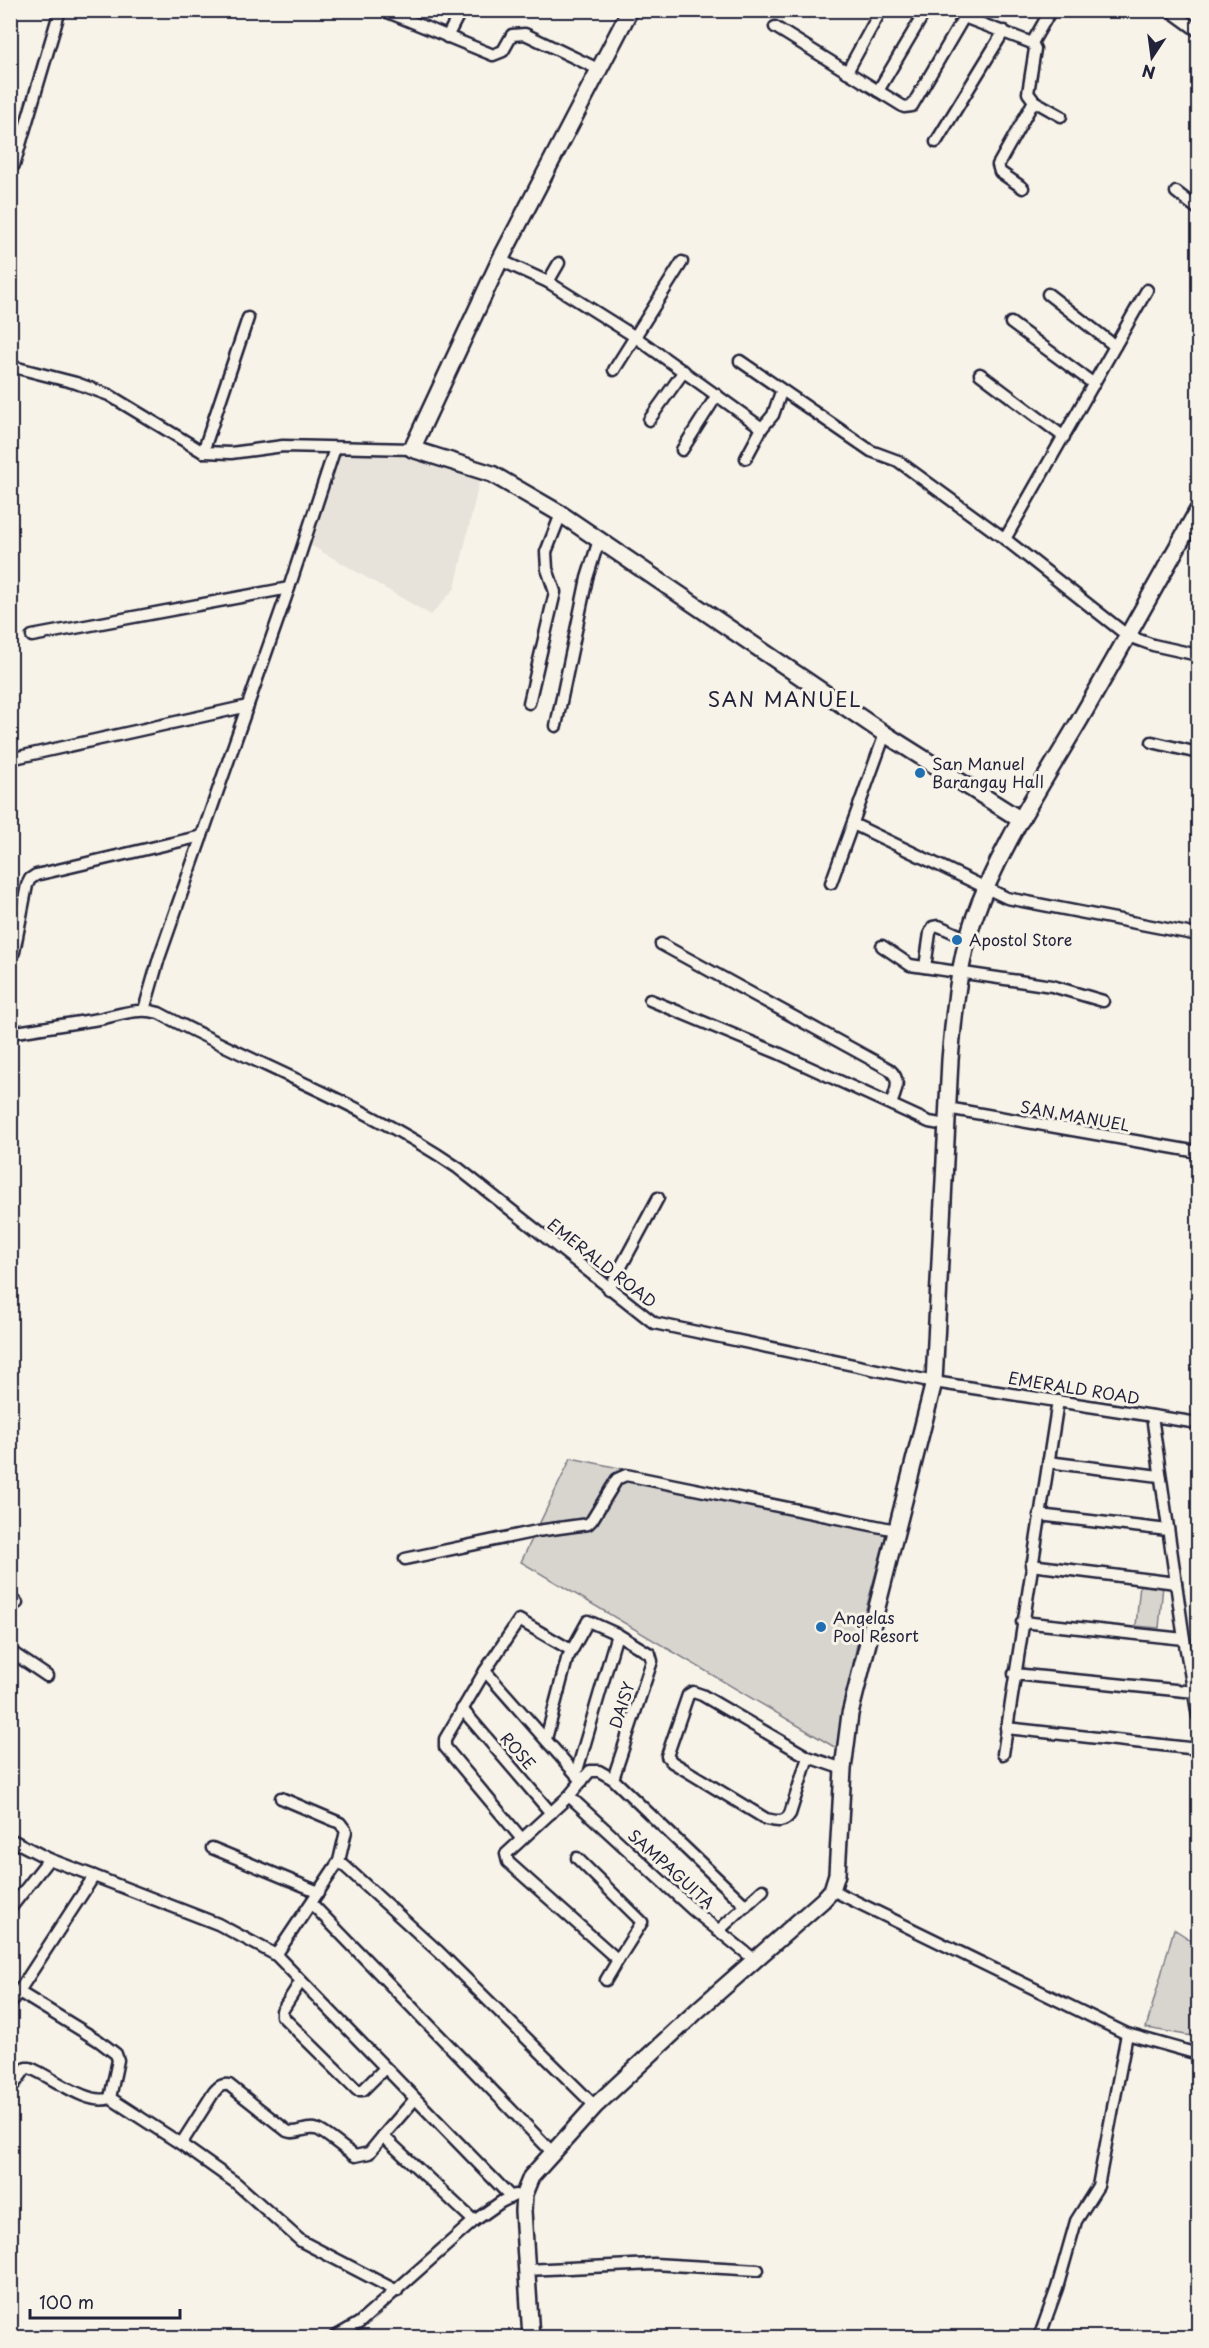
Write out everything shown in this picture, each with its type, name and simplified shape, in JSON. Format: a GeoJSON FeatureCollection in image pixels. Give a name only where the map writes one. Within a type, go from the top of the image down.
{"type":"FeatureCollection","features":[{"type":"Feature","properties":{"kind":"street"},"geometry":{"type":"LineString","coordinates":[[14,165],[60,10]]}},
{"type":"Feature","properties":{"kind":"street"},"geometry":{"type":"LineString","coordinates":[[383,10],[493,55],[503,51],[512,35],[525,34],[598,69]]}},
{"type":"Feature","properties":{"kind":"street"},"geometry":{"type":"LineString","coordinates":[[447,37],[461,10]]}},
{"type":"Feature","properties":{"kind":"street"},"geometry":{"type":"LineString","coordinates":[[412,449],[500,260],[630,10]]}},
{"type":"Feature","properties":{"kind":"street"},"geometry":{"type":"LineString","coordinates":[[847,72],[881,10]]}},
{"type":"Feature","properties":{"kind":"street"},"geometry":{"type":"LineString","coordinates":[[878,91],[926,10]]}},
{"type":"Feature","properties":{"kind":"street"},"geometry":{"type":"LineString","coordinates":[[1032,43],[1051,10]]}},
{"type":"Feature","properties":{"kind":"street"},"geometry":{"type":"LineString","coordinates":[[1169,10],[1198,31]]}},
{"type":"Feature","properties":{"kind":"street"},"geometry":{"type":"LineString","coordinates":[[775,27],[904,107],[912,106],[960,14],[1032,43],[1035,49],[1028,93],[1034,101],[1061,116]]}},
{"type":"Feature","properties":{"kind":"street"},"geometry":{"type":"LineString","coordinates":[[936,142],[1005,31]]}},
{"type":"Feature","properties":{"kind":"street"},"geometry":{"type":"LineString","coordinates":[[1023,188],[1000,172],[999,165],[1034,101]]}},
{"type":"Feature","properties":{"kind":"street"},"geometry":{"type":"LineString","coordinates":[[1176,192],[1198,209]]}},
{"type":"Feature","properties":{"kind":"street"},"geometry":{"type":"LineString","coordinates":[[500,260],[548,282],[634,336],[762,428]]}},
{"type":"Feature","properties":{"kind":"street"},"geometry":{"type":"LineString","coordinates":[[614,370],[682,262]]}},
{"type":"Feature","properties":{"kind":"street"},"geometry":{"type":"LineString","coordinates":[[548,282],[559,263]]}},
{"type":"Feature","properties":{"kind":"street"},"geometry":{"type":"LineString","coordinates":[[1005,539],[1147,290]]}},
{"type":"Feature","properties":{"kind":"street"},"geometry":{"type":"LineString","coordinates":[[1048,294],[1115,346]]}},
{"type":"Feature","properties":{"kind":"street"},"geometry":{"type":"LineString","coordinates":[[204,452],[248,318]]}},
{"type":"Feature","properties":{"kind":"street"},"geometry":{"type":"LineString","coordinates":[[1011,323],[1094,384]]}},
{"type":"Feature","properties":{"kind":"street"},"geometry":{"type":"LineString","coordinates":[[740,361],[871,451],[898,461],[1005,539],[1128,636],[1153,645],[1198,655]]}},
{"type":"Feature","properties":{"kind":"street"},"geometry":{"type":"LineString","coordinates":[[10,366],[76,383],[109,395],[204,452],[216,454],[283,446],[412,449],[492,474],[561,514],[885,734],[1021,820]]}},
{"type":"Feature","properties":{"kind":"street"},"geometry":{"type":"LineString","coordinates":[[650,420],[684,371]]}},
{"type":"Feature","properties":{"kind":"street"},"geometry":{"type":"LineString","coordinates":[[980,374],[1064,437]]}},
{"type":"Feature","properties":{"kind":"street"},"geometry":{"type":"LineString","coordinates":[[746,458],[762,428],[773,416],[782,392]]}},
{"type":"Feature","properties":{"kind":"street"},"geometry":{"type":"LineString","coordinates":[[682,450],[717,395]]}},
{"type":"Feature","properties":{"kind":"street"},"geometry":{"type":"LineString","coordinates":[[10,1033],[144,1010],[159,958],[290,588],[335,448]]}},
{"type":"Feature","properties":{"kind":"street"},"geometry":{"type":"LineString","coordinates":[[333,2337],[359,2323],[474,2221],[517,2195],[552,2152],[595,2106],[832,1890],[837,1874],[840,1849],[843,1769],[850,1714],[934,1382],[947,1108],[954,1018],[968,939],[986,889],[1021,820],[1198,510]]}},
{"type":"Feature","properties":{"kind":"street"},"geometry":{"type":"LineString","coordinates":[[529,703],[555,592],[547,568],[546,552],[561,514]]}},
{"type":"Feature","properties":{"kind":"street"},"geometry":{"type":"LineString","coordinates":[[556,726],[587,578],[599,540]]}},
{"type":"Feature","properties":{"kind":"street"},"geometry":{"type":"LineString","coordinates":[[33,636],[290,588]]}},
{"type":"Feature","properties":{"kind":"street"},"geometry":{"type":"LineString","coordinates":[[10,759],[248,706]]}},
{"type":"Feature","properties":{"kind":"street"},"geometry":{"type":"LineString","coordinates":[[831,883],[885,734]]}},
{"type":"Feature","properties":{"kind":"street"},"geometry":{"type":"LineString","coordinates":[[1152,742],[1198,753]]}},
{"type":"Feature","properties":{"kind":"street"},"geometry":{"type":"LineString","coordinates":[[853,824],[986,889],[1017,900],[1198,935]]}},
{"type":"Feature","properties":{"kind":"street"},"geometry":{"type":"LineString","coordinates":[[10,955],[14,952],[27,885],[36,875],[202,836]]}},
{"type":"Feature","properties":{"kind":"street"},"geometry":{"type":"LineString","coordinates":[[925,967],[933,927],[939,926],[968,939]]}},
{"type":"Feature","properties":{"kind":"street"},"geometry":{"type":"LineString","coordinates":[[661,944],[889,1069],[894,1073],[897,1083],[891,1104]]}},
{"type":"Feature","properties":{"kind":"street"},"geometry":{"type":"LineString","coordinates":[[882,946],[904,962],[1052,986],[1103,1001]]}},
{"type":"Feature","properties":{"kind":"street"},"geometry":{"type":"LineString","coordinates":[[650,1000],[778,1053],[929,1122],[946,1125]]}},
{"type":"Feature","properties":{"kind":"street","name":"EMERALD ROAD"},"geometry":{"type":"LineString","coordinates":[[144,1010],[159,1013],[419,1142],[458,1168],[647,1319],[661,1326],[934,1382],[1198,1423]]}},
{"type":"Feature","properties":{"kind":"street","name":"SAN MANUEL"},"geometry":{"type":"LineString","coordinates":[[947,1108],[1198,1152]]}},
{"type":"Feature","properties":{"kind":"street"},"geometry":{"type":"LineString","coordinates":[[609,1289],[658,1198]]}},
{"type":"Feature","properties":{"kind":"street"},"geometry":{"type":"LineString","coordinates":[[1003,1754],[1058,1401]]}},
{"type":"Feature","properties":{"kind":"street"},"geometry":{"type":"LineString","coordinates":[[1152,1416],[1184,1639],[1198,1716]]}},
{"type":"Feature","properties":{"kind":"street"},"geometry":{"type":"LineString","coordinates":[[1048,1462],[1160,1476]]}},
{"type":"Feature","properties":{"kind":"street"},"geometry":{"type":"LineString","coordinates":[[405,1559],[537,1531],[588,1524],[616,1479],[626,1475],[896,1530]]}},
{"type":"Feature","properties":{"kind":"street"},"geometry":{"type":"LineString","coordinates":[[1039,1515],[1168,1530]]}},
{"type":"Feature","properties":{"kind":"street"},"geometry":{"type":"LineString","coordinates":[[1031,1565],[1176,1583]]}},
{"type":"Feature","properties":{"kind":"street"},"geometry":{"type":"LineString","coordinates":[[520,1838],[444,1743],[485,1671],[519,1620],[571,1650]]}},
{"type":"Feature","properties":{"kind":"street","name":"DAISY"},"geometry":{"type":"LineString","coordinates":[[546,1739],[571,1650],[588,1621],[617,1634],[652,1657],[614,1779]]}},
{"type":"Feature","properties":{"kind":"street"},"geometry":{"type":"LineString","coordinates":[[1022,1622],[1184,1639]]}},
{"type":"Feature","properties":{"kind":"street"},"geometry":{"type":"LineString","coordinates":[[617,1634],[579,1778],[569,1796],[520,1838],[506,1854],[508,1862],[618,1960]]}},
{"type":"Feature","properties":{"kind":"street"},"geometry":{"type":"LineString","coordinates":[[10,1651],[47,1676]]}},
{"type":"Feature","properties":{"kind":"street"},"geometry":{"type":"LineString","coordinates":[[485,1671],[579,1778]]}},
{"type":"Feature","properties":{"kind":"street"},"geometry":{"type":"LineString","coordinates":[[1014,1674],[1195,1692]]}},
{"type":"Feature","properties":{"kind":"street"},"geometry":{"type":"LineString","coordinates":[[808,1757],[790,1814],[784,1821],[779,1821],[766,1819],[672,1762],[667,1756],[688,1695],[693,1692],[702,1695],[808,1757],[843,1769]]}},
{"type":"Feature","properties":{"kind":"street","name":"ROSE"},"geometry":{"type":"LineString","coordinates":[[462,1709],[551,1813]]}},
{"type":"Feature","properties":{"kind":"street"},"geometry":{"type":"LineString","coordinates":[[1006,1728],[1198,1749]]}},
{"type":"Feature","properties":{"kind":"street"},"geometry":{"type":"LineString","coordinates":[[579,1778],[592,1770],[614,1779],[746,1905]]}},
{"type":"Feature","properties":{"kind":"street","name":"SAMPAGUITA"},"geometry":{"type":"LineString","coordinates":[[569,1796],[717,1931],[755,1960]]}},
{"type":"Feature","properties":{"kind":"street"},"geometry":{"type":"LineString","coordinates":[[276,1955],[339,1861],[345,1837],[344,1827],[281,1798]]}},
{"type":"Feature","properties":{"kind":"street"},"geometry":{"type":"LineString","coordinates":[[10,1839],[49,1859],[218,1924],[276,1955],[415,2099],[517,2195],[531,2337]]}},
{"type":"Feature","properties":{"kind":"street"},"geometry":{"type":"LineString","coordinates":[[212,1848],[319,1892]]}},
{"type":"Feature","properties":{"kind":"street"},"geometry":{"type":"LineString","coordinates":[[577,1858],[642,1922],[606,1980]]}},
{"type":"Feature","properties":{"kind":"street"},"geometry":{"type":"LineString","coordinates":[[10,1909],[49,1859]]}},
{"type":"Feature","properties":{"kind":"street"},"geometry":{"type":"LineString","coordinates":[[339,1861],[440,1952],[595,2106]]}},
{"type":"Feature","properties":{"kind":"street"},"geometry":{"type":"LineString","coordinates":[[10,2005],[94,1876]]}},
{"type":"Feature","properties":{"kind":"street"},"geometry":{"type":"LineString","coordinates":[[717,1931],[763,1890]]}},
{"type":"Feature","properties":{"kind":"street"},"geometry":{"type":"LineString","coordinates":[[832,1890],[1127,2034],[1198,2054]]}},
{"type":"Feature","properties":{"kind":"street"},"geometry":{"type":"LineString","coordinates":[[312,1904],[552,2152]]}},
{"type":"Feature","properties":{"kind":"street"},"geometry":{"type":"LineString","coordinates":[[301,1981],[282,2011],[282,2016],[357,2090],[363,2090],[385,2068]]}},
{"type":"Feature","properties":{"kind":"street"},"geometry":{"type":"LineString","coordinates":[[19,1992],[116,2054],[118,2060],[110,2098]]}},
{"type":"Feature","properties":{"kind":"street"},"geometry":{"type":"LineString","coordinates":[[1039,2337],[1057,2288],[1076,2221],[1098,2186],[1127,2034]]}},
{"type":"Feature","properties":{"kind":"street"},"geometry":{"type":"LineString","coordinates":[[10,2090],[26,2068],[30,2067],[87,2097],[100,2100],[110,2098],[182,2144],[236,2183],[301,2241],[397,2291]]}},
{"type":"Feature","properties":{"kind":"street"},"geometry":{"type":"LineString","coordinates":[[182,2144],[214,2092],[224,2084],[229,2085],[282,2128],[293,2133],[309,2129],[320,2130],[355,2156],[369,2153],[415,2099]]}},
{"type":"Feature","properties":{"kind":"street"},"geometry":{"type":"LineString","coordinates":[[383,2136],[474,2221]]}},
{"type":"Feature","properties":{"kind":"street"},"geometry":{"type":"LineString","coordinates":[[526,2270],[654,2265],[758,2270]]}},
{"type":"Feature","properties":{"kind":"shaded area"},"geometry":{"type":"Polygon","coordinates":[[[340,452],[413,458],[480,478],[455,588],[431,615],[307,543],[337,454],[340,452]]]}},
{"type":"Feature","properties":{"kind":"shaded area"},"geometry":{"type":"Polygon","coordinates":[[[571,1458],[730,1491],[888,1528],[859,1635],[836,1748],[521,1562],[571,1458]]]}},
{"type":"Feature","properties":{"kind":"shaded area"},"geometry":{"type":"Polygon","coordinates":[[[1140,1583],[1163,1585],[1159,1628],[1136,1626],[1140,1583]]]}},
{"type":"Feature","properties":{"kind":"shaded area"},"geometry":{"type":"Polygon","coordinates":[[[1174,1929],[1198,1945],[1198,2037],[1146,2028],[1174,1929]]]}},
{"type":"Feature","properties":{"kind":"place","name":"San Manuel Barangay Hall"},"geometry":{"type":"Point","coordinates":[920,773]}},
{"type":"Feature","properties":{"kind":"place","name":"Apostol Store"},"geometry":{"type":"Point","coordinates":[957,940]}},
{"type":"Feature","properties":{"kind":"place","name":"Angelas Pool Resort"},"geometry":{"type":"Point","coordinates":[821,1627]}},
{"type":"Feature","properties":{"kind":"district","name":"SAN MANUEL"},"geometry":{"type":"Point","coordinates":[785,700]}}]}
